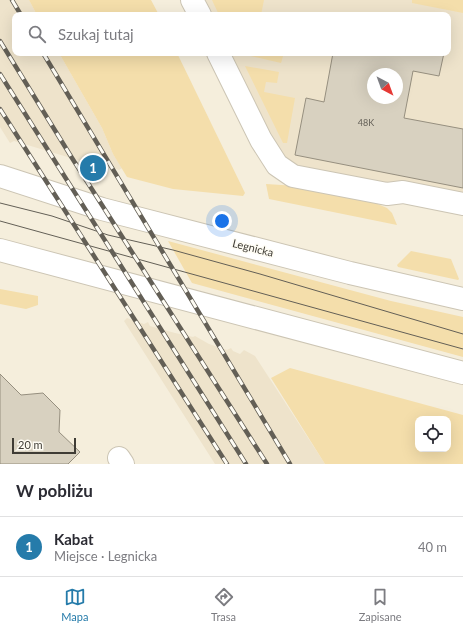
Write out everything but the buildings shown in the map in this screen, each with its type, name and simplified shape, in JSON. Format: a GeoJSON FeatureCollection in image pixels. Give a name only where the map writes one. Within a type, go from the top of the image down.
{"type":"FeatureCollection","features":[{"type":"Feature","properties":{"kind":"main road"},"geometry":{"type":"LineString","coordinates":[[192,0],[198,12]]}},
{"type":"Feature","properties":{"kind":"main road"},"geometry":{"type":"LineString","coordinates":[[219,56],[261,140],[277,165],[293,176],[387,194],[403,192],[463,204]]}},
{"type":"Feature","properties":{"kind":"main road","name":"Legnicka"},"geometry":{"type":"LineString","coordinates":[[0,176],[102,209],[350,273],[463,299]]}},
{"type":"Feature","properties":{"kind":"main road"},"geometry":{"type":"LineString","coordinates":[[0,250],[463,373]]}},
{"type":"Feature","properties":{"kind":"shaded area"},"geometry":{"type":"Polygon","coordinates":[[[0,0],[29,0],[35,12],[12,12],[12,56],[61,56],[102,128],[113,154],[122,168],[119,170],[101,163],[91,169],[81,161],[14,141],[10,143],[0,127],[0,0]]]}},
{"type":"Feature","properties":{"kind":"shaded area"},"geometry":{"type":"Polygon","coordinates":[[[29,0],[151,0],[157,12],[35,12],[29,0]]]}},
{"type":"Feature","properties":{"kind":"shaded area"},"geometry":{"type":"Polygon","coordinates":[[[205,0],[463,0],[463,210],[305,168],[291,162],[285,157],[275,143],[232,56],[451,56],[451,12],[211,12],[205,0]]]}},
{"type":"Feature","properties":{"kind":"shaded area"},"geometry":{"type":"Polygon","coordinates":[[[212,0],[264,0],[262,12],[218,12],[212,0]]]}},
{"type":"Feature","properties":{"kind":"shaded area"},"geometry":{"type":"Polygon","coordinates":[[[412,0],[463,0],[463,13],[412,3],[412,0]]]}},
{"type":"Feature","properties":{"kind":"shaded area"},"geometry":{"type":"Polygon","coordinates":[[[61,56],[178,56],[245,193],[243,196],[173,189],[127,177],[113,154],[102,128],[61,56]]]}},
{"type":"Feature","properties":{"kind":"shaded area"},"geometry":{"type":"Polygon","coordinates":[[[251,56],[283,56],[281,63],[251,56]]]}},
{"type":"Feature","properties":{"kind":"shaded area"},"geometry":{"type":"Polygon","coordinates":[[[245,66],[279,72],[277,83],[266,82],[264,92],[295,98],[287,143],[283,143],[245,66]]]}},
{"type":"Feature","properties":{"kind":"shaded area"},"geometry":{"type":"Polygon","coordinates":[[[266,184],[297,186],[373,202],[387,208],[392,213],[397,225],[269,199],[266,184]]]}},
{"type":"Feature","properties":{"kind":"shaded area"},"geometry":{"type":"Polygon","coordinates":[[[168,241],[391,301],[463,317],[463,357],[192,283],[168,241]]]}},
{"type":"Feature","properties":{"kind":"shaded area"},"geometry":{"type":"Polygon","coordinates":[[[411,251],[451,259],[459,279],[398,267],[397,265],[411,251]]]}},
{"type":"Feature","properties":{"kind":"shaded area"},"geometry":{"type":"Polygon","coordinates":[[[0,289],[38,296],[38,305],[26,309],[0,304],[0,289]]]}},
{"type":"Feature","properties":{"kind":"shaded area"},"geometry":{"type":"Polygon","coordinates":[[[127,318],[144,324],[148,322],[150,326],[175,333],[193,337],[195,336],[209,344],[227,350],[231,348],[233,351],[240,354],[244,350],[255,356],[325,464],[215,464],[124,321],[127,318]]]}},
{"type":"Feature","properties":{"kind":"shaded area"},"geometry":{"type":"Polygon","coordinates":[[[290,368],[463,415],[463,464],[325,464],[271,378],[290,368]]]}},
{"type":"Feature","properties":{"kind":"tram line"},"geometry":{"type":"LineString","coordinates":[[0,203],[52,216],[108,235],[173,250],[260,274],[463,334]]}},
{"type":"Feature","properties":{"kind":"tram line"},"geometry":{"type":"LineString","coordinates":[[0,221],[463,349]]}},
{"type":"Feature","properties":{"kind":"railway"},"geometry":{"type":"LineString","coordinates":[[12,0],[19,12]]}},
{"type":"Feature","properties":{"kind":"railway"},"geometry":{"type":"LineString","coordinates":[[0,41],[72,158],[267,464]]}},
{"type":"Feature","properties":{"kind":"railway"},"geometry":{"type":"LineString","coordinates":[[45,56],[290,464]]}},
{"type":"Feature","properties":{"kind":"railway"},"geometry":{"type":"LineString","coordinates":[[0,74],[246,464]]}},
{"type":"Feature","properties":{"kind":"railway"},"geometry":{"type":"LineString","coordinates":[[0,109],[227,464]]}},
{"type":"Feature","properties":{"kind":"place","name":"Kabat"},"geometry":{"type":"Point","coordinates":[93,168]}}]}
